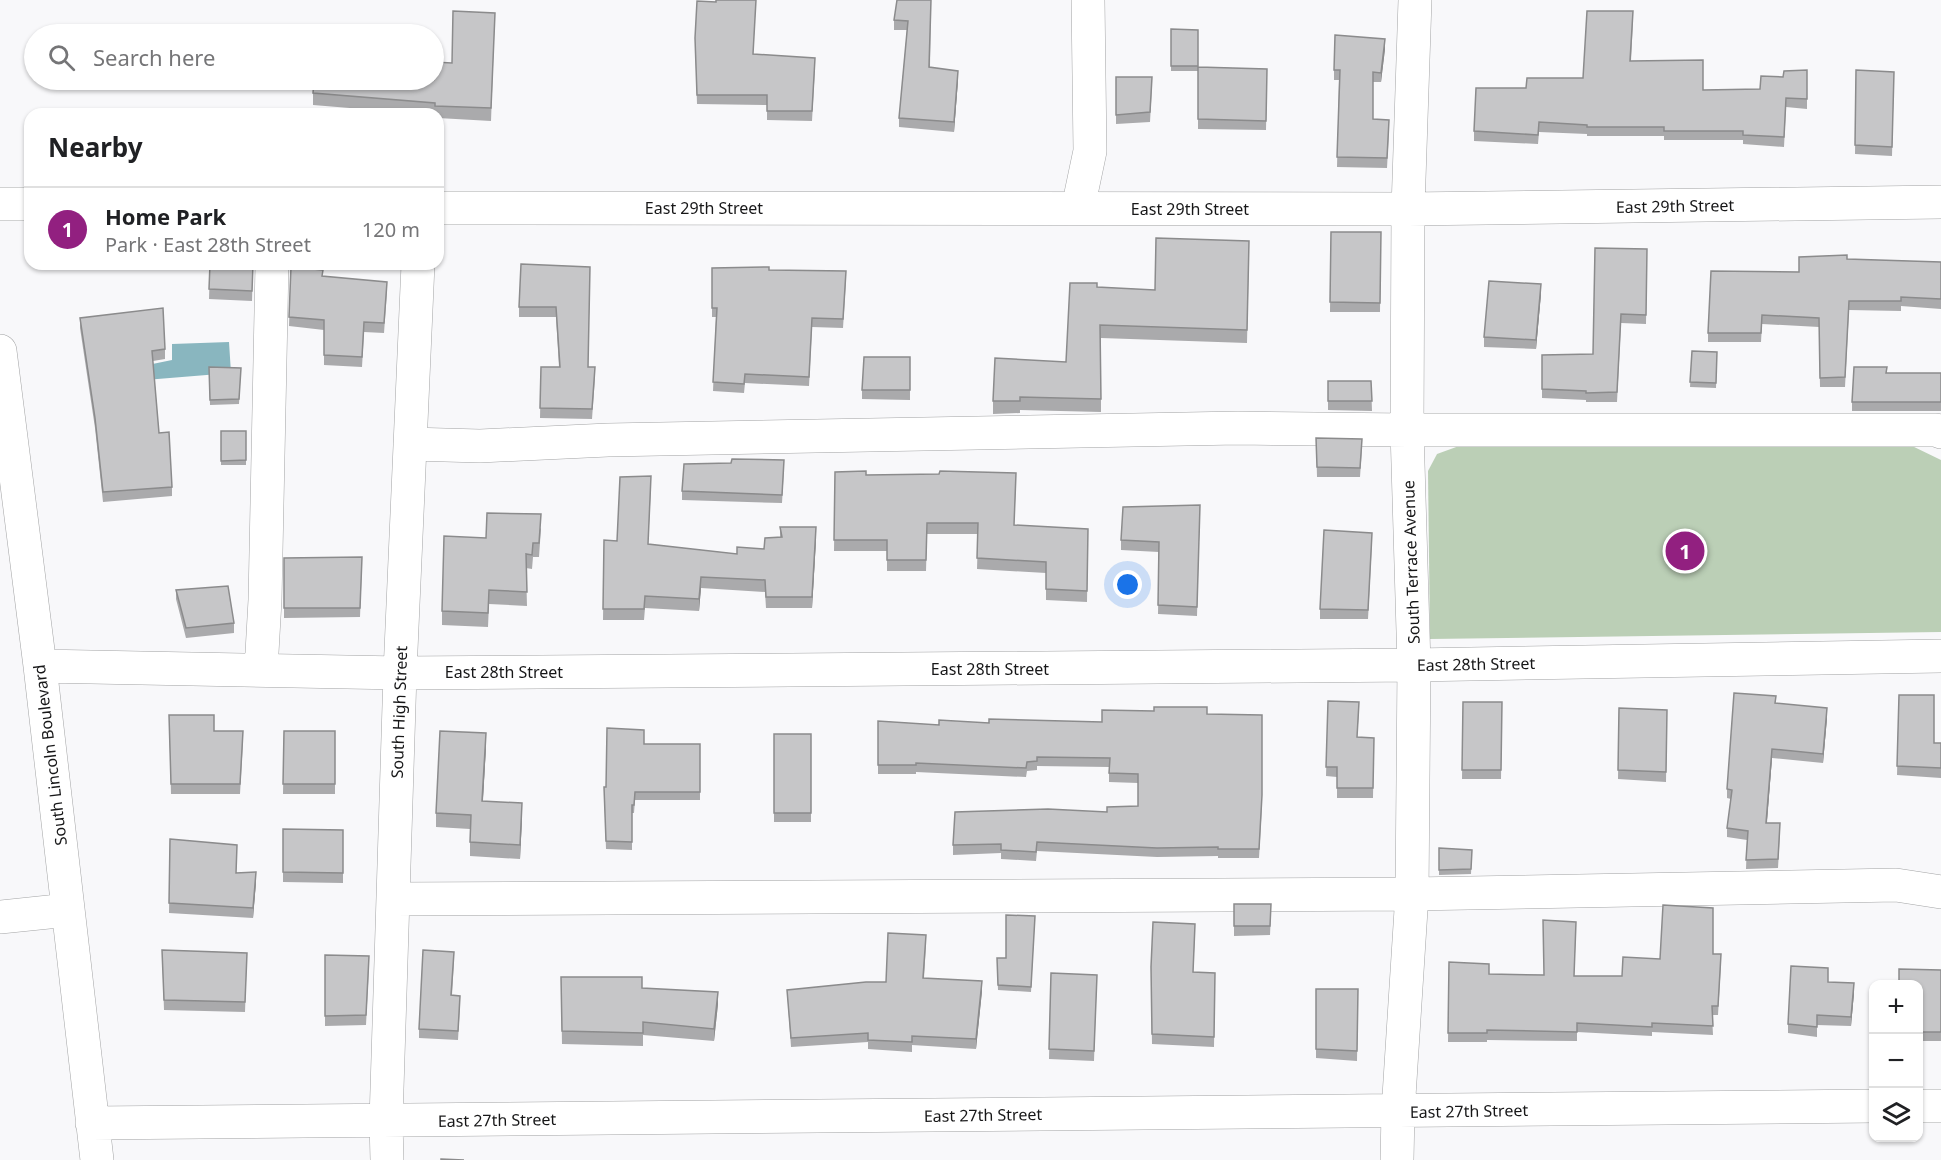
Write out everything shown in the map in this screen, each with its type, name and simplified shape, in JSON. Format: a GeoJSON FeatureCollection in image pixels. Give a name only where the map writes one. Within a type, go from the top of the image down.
{"type":"FeatureCollection","features":[{"type":"Feature","properties":{"kind":"street"},"geometry":{"type":"LineString","coordinates":[[1078,208],[1090,152],[1088,0]]}},
{"type":"Feature","properties":{"kind":"street","name":"South Terrace Avenue"},"geometry":{"type":"LineString","coordinates":[[1397,1160],[1412,894],[1414,665],[1407,430],[1408,209],[1415,0]]}},
{"type":"Feature","properties":{"kind":"street","name":"East 29th Street"},"geometry":{"type":"LineString","coordinates":[[444,208],[1408,209],[1941,202]]}},
{"type":"Feature","properties":{"kind":"street"},"geometry":{"type":"LineString","coordinates":[[0,204],[24,204]]}},
{"type":"Feature","properties":{"kind":"street"},"geometry":{"type":"LineString","coordinates":[[261,670],[265,600],[272,270]]}},
{"type":"Feature","properties":{"kind":"street","name":"South High Street"},"geometry":{"type":"LineString","coordinates":[[387,1160],[386,1121],[400,673],[418,270]]}},
{"type":"Feature","properties":{"kind":"street","name":"South Lincoln Boulevard"},"geometry":{"type":"LineString","coordinates":[[0,351],[40,666],[97,1160]]}},
{"type":"Feature","properties":{"kind":"street"},"geometry":{"type":"LineString","coordinates":[[410,444],[480,446],[608,440],[1238,428],[1936,429],[1941,432]]}},
{"type":"Feature","properties":{"kind":"street","name":"East 28th Street"},"geometry":{"type":"LineString","coordinates":[[40,666],[400,673],[1414,665],[1941,656]]}},
{"type":"Feature","properties":{"kind":"street"},"geometry":{"type":"LineString","coordinates":[[393,899],[1412,894],[1896,885],[1941,892]]}},
{"type":"Feature","properties":{"kind":"street"},"geometry":{"type":"LineString","coordinates":[[0,917],[68,910]]}},
{"type":"Feature","properties":{"kind":"street","name":"East 27th Street"},"geometry":{"type":"LineString","coordinates":[[92,1123],[1869,1106]]}},
{"type":"Feature","properties":{"kind":"street"},"geometry":{"type":"LineString","coordinates":[[1923,1106],[1941,1106]]}},
{"type":"Feature","properties":{"kind":"green space"},"geometry":{"type":"Polygon","coordinates":[[[1908,444],[1941,460],[1941,632],[1430,639],[1428,471],[1437,454],[1459,446],[1908,444]]]}},
{"type":"Feature","properties":{"kind":"water"},"geometry":{"type":"Polygon","coordinates":[[[229,342],[231,373],[133,381],[133,368],[172,360],[172,344],[229,342]]]}},
{"type":"Feature","properties":{"kind":"building"},"geometry":{"type":"Polygon","coordinates":[[[716,0],[756,0],[753,54],[815,58],[812,111],[767,111],[767,95],[697,95],[695,38],[697,1],[716,2],[716,0]]]}},
{"type":"Feature","properties":{"kind":"building"},"geometry":{"type":"Polygon","coordinates":[[[897,0],[931,0],[929,67],[958,71],[954,122],[899,118],[908,21],[894,20],[897,0]]]}},
{"type":"Feature","properties":{"kind":"building"},"geometry":{"type":"Polygon","coordinates":[[[453,11],[495,13],[491,108],[435,106],[435,103],[313,93],[313,90],[444,90],[444,63],[452,63],[453,11]]]}},
{"type":"Feature","properties":{"kind":"building"},"geometry":{"type":"Polygon","coordinates":[[[1587,11],[1633,11],[1630,61],[1703,60],[1703,90],[1760,89],[1761,76],[1783,77],[1784,71],[1807,70],[1807,99],[1786,98],[1784,137],[1743,135],[1743,131],[1664,131],[1664,127],[1587,127],[1587,125],[1539,122],[1538,135],[1474,131],[1476,88],[1526,88],[1527,78],[1583,78],[1587,11]]]}},
{"type":"Feature","properties":{"kind":"building"},"geometry":{"type":"Polygon","coordinates":[[[1171,29],[1198,30],[1198,66],[1171,66],[1171,29]]]}},
{"type":"Feature","properties":{"kind":"building"},"geometry":{"type":"Polygon","coordinates":[[[1335,35],[1385,39],[1381,73],[1373,72],[1373,119],[1389,120],[1387,158],[1337,157],[1340,70],[1334,70],[1335,35]]]}},
{"type":"Feature","properties":{"kind":"building"},"geometry":{"type":"Polygon","coordinates":[[[1198,67],[1267,69],[1266,121],[1198,119],[1198,67]]]}},
{"type":"Feature","properties":{"kind":"building"},"geometry":{"type":"Polygon","coordinates":[[[1856,70],[1894,72],[1892,147],[1855,145],[1856,70]]]}},
{"type":"Feature","properties":{"kind":"building"},"geometry":{"type":"Polygon","coordinates":[[[1116,77],[1152,77],[1150,112],[1116,115],[1116,77]]]}},
{"type":"Feature","properties":{"kind":"building"},"geometry":{"type":"Polygon","coordinates":[[[1331,232],[1381,232],[1380,303],[1330,302],[1331,232]]]}},
{"type":"Feature","properties":{"kind":"building"},"geometry":{"type":"Polygon","coordinates":[[[1156,238],[1249,241],[1247,330],[1100,325],[1101,399],[1020,397],[1020,401],[993,401],[995,358],[1066,362],[1070,283],[1097,283],[1097,287],[1155,290],[1156,238]]]}},
{"type":"Feature","properties":{"kind":"building"},"geometry":{"type":"Polygon","coordinates":[[[1595,248],[1647,249],[1646,315],[1621,314],[1617,392],[1586,393],[1586,391],[1542,389],[1542,355],[1593,354],[1595,248]]]}},
{"type":"Feature","properties":{"kind":"building"},"geometry":{"type":"Polygon","coordinates":[[[1847,255],[1847,259],[1941,262],[1941,299],[1901,297],[1901,301],[1849,301],[1845,377],[1820,378],[1819,318],[1762,315],[1761,333],[1708,333],[1711,271],[1799,272],[1799,257],[1847,255]]]}},
{"type":"Feature","properties":{"kind":"building"},"geometry":{"type":"Polygon","coordinates":[[[521,264],[590,267],[588,367],[595,367],[592,409],[540,408],[541,367],[560,367],[556,307],[519,307],[521,264]]]}},
{"type":"Feature","properties":{"kind":"building"},"geometry":{"type":"Polygon","coordinates":[[[769,267],[769,270],[846,271],[843,319],[812,318],[809,377],[745,374],[744,384],[713,382],[717,308],[712,308],[712,268],[769,267]]]}},
{"type":"Feature","properties":{"kind":"building"},"geometry":{"type":"Polygon","coordinates":[[[210,270],[253,270],[252,291],[209,289],[210,270]]]}},
{"type":"Feature","properties":{"kind":"building"},"geometry":{"type":"Polygon","coordinates":[[[291,270],[323,270],[322,276],[387,282],[384,323],[364,322],[362,357],[324,355],[324,320],[289,317],[291,270]]]}},
{"type":"Feature","properties":{"kind":"building"},"geometry":{"type":"Polygon","coordinates":[[[1489,281],[1541,284],[1536,340],[1484,337],[1489,281]]]}},
{"type":"Feature","properties":{"kind":"building"},"geometry":{"type":"Polygon","coordinates":[[[163,308],[165,349],[152,351],[159,433],[169,432],[172,487],[103,492],[80,318],[163,308]]]}},
{"type":"Feature","properties":{"kind":"building"},"geometry":{"type":"Polygon","coordinates":[[[1692,351],[1717,352],[1716,383],[1690,382],[1692,351]]]}},
{"type":"Feature","properties":{"kind":"building"},"geometry":{"type":"Polygon","coordinates":[[[864,357],[910,357],[910,390],[862,390],[864,357]]]}},
{"type":"Feature","properties":{"kind":"building"},"geometry":{"type":"Polygon","coordinates":[[[209,367],[241,368],[239,399],[210,400],[209,367]]]}},
{"type":"Feature","properties":{"kind":"building"},"geometry":{"type":"Polygon","coordinates":[[[1854,367],[1887,367],[1886,373],[1941,373],[1941,402],[1852,402],[1854,367]]]}},
{"type":"Feature","properties":{"kind":"building"},"geometry":{"type":"Polygon","coordinates":[[[1328,381],[1371,381],[1372,401],[1328,401],[1328,381]]]}},
{"type":"Feature","properties":{"kind":"building"},"geometry":{"type":"Polygon","coordinates":[[[221,431],[246,431],[246,460],[221,461],[221,431]]]}},
{"type":"Feature","properties":{"kind":"building"},"geometry":{"type":"Polygon","coordinates":[[[1316,438],[1362,439],[1360,468],[1317,467],[1316,438]]]}},
{"type":"Feature","properties":{"kind":"building"},"geometry":{"type":"Polygon","coordinates":[[[732,459],[784,460],[782,495],[682,491],[684,464],[731,463],[732,459]]]}},
{"type":"Feature","properties":{"kind":"building"},"geometry":{"type":"Polygon","coordinates":[[[866,471],[866,475],[939,474],[940,471],[1016,473],[1014,525],[1088,529],[1087,591],[1046,589],[1046,562],[977,558],[978,523],[927,523],[926,560],[887,560],[887,540],[834,540],[835,472],[866,471]]]}},
{"type":"Feature","properties":{"kind":"building"},"geometry":{"type":"Polygon","coordinates":[[[651,476],[648,544],[737,554],[737,547],[764,549],[765,538],[782,537],[780,527],[816,527],[812,597],[766,597],[765,580],[701,577],[699,599],[645,596],[644,609],[603,609],[604,540],[617,541],[620,477],[651,476]]]}},
{"type":"Feature","properties":{"kind":"building"},"geometry":{"type":"Polygon","coordinates":[[[1200,505],[1197,607],[1158,605],[1159,542],[1121,540],[1123,507],[1200,505]]]}},
{"type":"Feature","properties":{"kind":"building"},"geometry":{"type":"Polygon","coordinates":[[[487,513],[541,514],[539,543],[533,543],[532,555],[526,554],[527,592],[489,590],[488,613],[442,611],[444,536],[486,538],[487,513]]]}},
{"type":"Feature","properties":{"kind":"building"},"geometry":{"type":"Polygon","coordinates":[[[1324,530],[1372,533],[1368,610],[1320,609],[1324,530]]]}},
{"type":"Feature","properties":{"kind":"building"},"geometry":{"type":"Polygon","coordinates":[[[362,557],[360,608],[284,608],[284,558],[362,557]]]}},
{"type":"Feature","properties":{"kind":"building"},"geometry":{"type":"Polygon","coordinates":[[[228,586],[234,623],[186,628],[176,590],[228,586]]]}},
{"type":"Feature","properties":{"kind":"building"},"geometry":{"type":"Polygon","coordinates":[[[1734,693],[1776,696],[1775,703],[1827,708],[1823,754],[1772,749],[1766,823],[1780,823],[1778,859],[1746,860],[1748,831],[1727,828],[1732,790],[1727,789],[1734,693]]]}},
{"type":"Feature","properties":{"kind":"building"},"geometry":{"type":"Polygon","coordinates":[[[1899,695],[1934,695],[1934,743],[1941,743],[1941,768],[1897,766],[1899,695]]]}},
{"type":"Feature","properties":{"kind":"building"},"geometry":{"type":"Polygon","coordinates":[[[1328,701],[1359,702],[1357,737],[1374,738],[1373,788],[1337,788],[1337,767],[1326,767],[1328,701]]]}},
{"type":"Feature","properties":{"kind":"building"},"geometry":{"type":"Polygon","coordinates":[[[1463,702],[1502,702],[1501,770],[1462,770],[1463,702]]]}},
{"type":"Feature","properties":{"kind":"building"},"geometry":{"type":"Polygon","coordinates":[[[1154,707],[1207,707],[1207,714],[1262,715],[1259,849],[1157,848],[1037,842],[1036,852],[1001,850],[1001,844],[953,845],[955,812],[1048,809],[1107,812],[1107,807],[1138,806],[1138,774],[1109,773],[1110,758],[1037,757],[1037,761],[1027,762],[1026,768],[916,763],[916,765],[878,765],[878,721],[939,725],[939,720],[989,723],[989,719],[1102,722],[1102,710],[1154,711],[1154,707]]]}},
{"type":"Feature","properties":{"kind":"building"},"geometry":{"type":"Polygon","coordinates":[[[1619,708],[1667,710],[1666,772],[1618,770],[1619,708]]]}},
{"type":"Feature","properties":{"kind":"building"},"geometry":{"type":"Polygon","coordinates":[[[169,715],[214,715],[214,731],[243,731],[240,784],[171,784],[169,715]]]}},
{"type":"Feature","properties":{"kind":"building"},"geometry":{"type":"Polygon","coordinates":[[[607,728],[644,730],[644,744],[700,744],[700,792],[635,792],[634,805],[632,805],[632,842],[606,841],[604,787],[606,787],[607,728]]]}},
{"type":"Feature","properties":{"kind":"building"},"geometry":{"type":"Polygon","coordinates":[[[284,731],[335,731],[335,784],[283,784],[284,731]]]}},
{"type":"Feature","properties":{"kind":"building"},"geometry":{"type":"Polygon","coordinates":[[[440,731],[486,733],[482,801],[522,803],[520,845],[470,842],[471,815],[436,813],[440,731]]]}},
{"type":"Feature","properties":{"kind":"building"},"geometry":{"type":"Polygon","coordinates":[[[774,734],[811,734],[811,813],[774,813],[774,734]]]}},
{"type":"Feature","properties":{"kind":"building"},"geometry":{"type":"Polygon","coordinates":[[[283,829],[343,830],[343,873],[283,872],[283,829]]]}},
{"type":"Feature","properties":{"kind":"building"},"geometry":{"type":"Polygon","coordinates":[[[170,839],[237,845],[236,873],[256,872],[253,908],[169,903],[170,839]]]}},
{"type":"Feature","properties":{"kind":"building"},"geometry":{"type":"Polygon","coordinates":[[[1439,848],[1472,850],[1471,869],[1439,870],[1439,848]]]}},
{"type":"Feature","properties":{"kind":"building"},"geometry":{"type":"Polygon","coordinates":[[[1234,904],[1271,904],[1270,926],[1234,926],[1234,904]]]}},
{"type":"Feature","properties":{"kind":"building"},"geometry":{"type":"Polygon","coordinates":[[[1663,905],[1713,908],[1713,954],[1721,954],[1718,1006],[1712,1006],[1713,1026],[1652,1023],[1652,1027],[1577,1023],[1577,1032],[1487,1030],[1487,1033],[1448,1033],[1449,962],[1489,964],[1489,974],[1544,975],[1543,920],[1576,922],[1574,976],[1622,976],[1623,957],[1660,959],[1663,905]]]}},
{"type":"Feature","properties":{"kind":"building"},"geometry":{"type":"Polygon","coordinates":[[[1006,915],[1035,916],[1031,987],[998,985],[997,958],[1006,958],[1006,915]]]}},
{"type":"Feature","properties":{"kind":"building"},"geometry":{"type":"Polygon","coordinates":[[[1153,922],[1195,924],[1193,972],[1215,973],[1214,1037],[1152,1034],[1153,922]]]}},
{"type":"Feature","properties":{"kind":"building"},"geometry":{"type":"Polygon","coordinates":[[[888,933],[926,935],[923,978],[982,981],[976,1039],[912,1036],[912,1042],[868,1040],[868,1033],[791,1038],[787,990],[886,982],[888,933]]]}},
{"type":"Feature","properties":{"kind":"building"},"geometry":{"type":"Polygon","coordinates":[[[162,950],[247,953],[245,1002],[164,1000],[162,950]]]}},
{"type":"Feature","properties":{"kind":"building"},"geometry":{"type":"Polygon","coordinates":[[[423,950],[454,952],[451,995],[460,996],[458,1031],[419,1029],[423,950]]]}},
{"type":"Feature","properties":{"kind":"building"},"geometry":{"type":"Polygon","coordinates":[[[325,955],[369,956],[366,1015],[325,1016],[325,955]]]}},
{"type":"Feature","properties":{"kind":"building"},"geometry":{"type":"Polygon","coordinates":[[[1791,966],[1828,968],[1828,982],[1854,983],[1851,1017],[1817,1015],[1817,1027],[1788,1024],[1791,966]]]}},
{"type":"Feature","properties":{"kind":"building"},"geometry":{"type":"Polygon","coordinates":[[[1899,969],[1941,970],[1941,1032],[1923,1032],[1923,980],[1899,980],[1899,969]]]}},
{"type":"Feature","properties":{"kind":"building"},"geometry":{"type":"Polygon","coordinates":[[[1051,973],[1097,975],[1094,1051],[1049,1049],[1051,973]]]}},
{"type":"Feature","properties":{"kind":"building"},"geometry":{"type":"Polygon","coordinates":[[[561,977],[642,977],[642,988],[718,992],[714,1029],[643,1022],[643,1033],[562,1031],[561,977]]]}},
{"type":"Feature","properties":{"kind":"building"},"geometry":{"type":"Polygon","coordinates":[[[1316,989],[1358,989],[1357,1051],[1316,1049],[1316,989]]]}},
{"type":"Feature","properties":{"kind":"place","name":"Home Park"},"geometry":{"type":"Point","coordinates":[1685,551]}}]}
